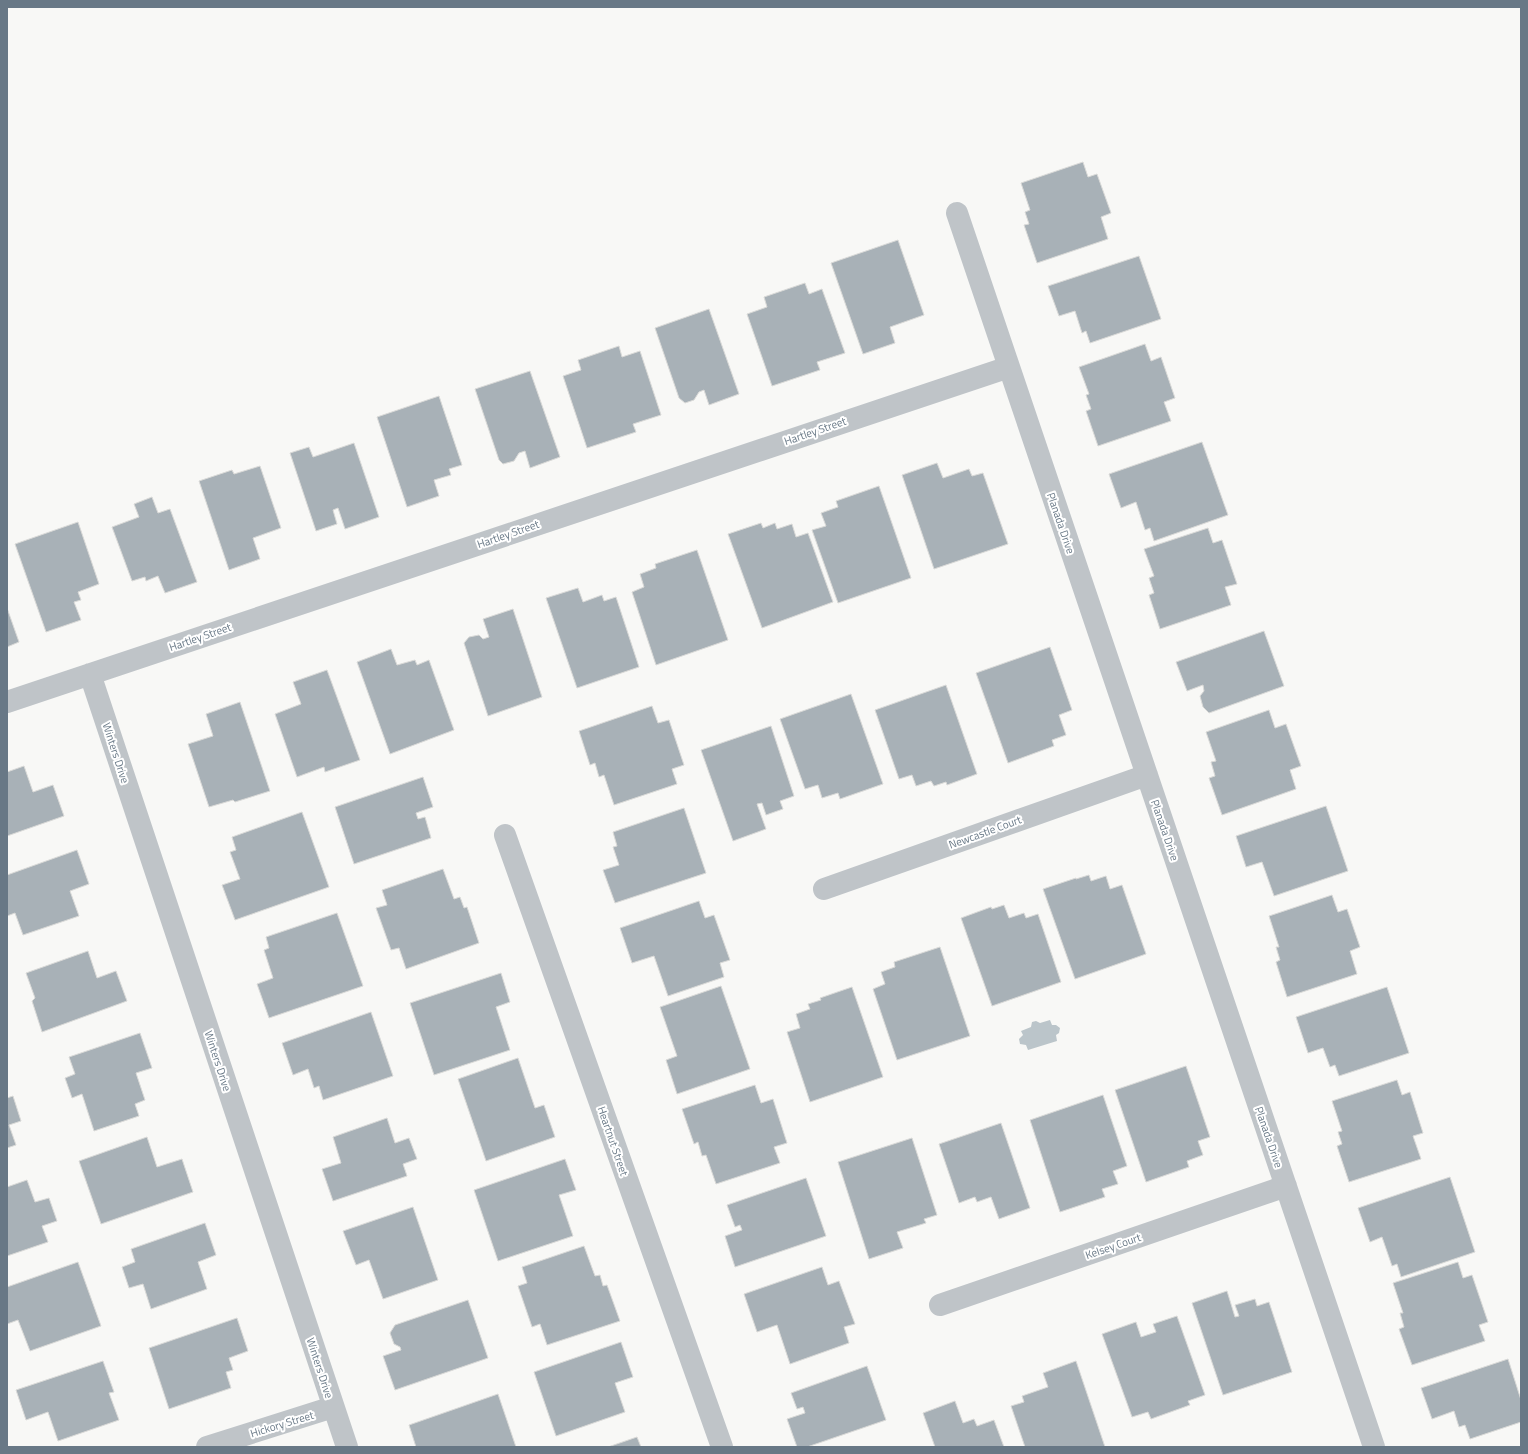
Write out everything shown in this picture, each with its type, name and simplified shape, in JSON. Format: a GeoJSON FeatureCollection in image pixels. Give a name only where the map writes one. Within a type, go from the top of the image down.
{"type":"FeatureCollection","features":[{"type":"Feature","properties":{"kind":"street","name":"Planada Drive"},"geometry":{"type":"LineString","coordinates":[[957,213],[1374,1447]]}},
{"type":"Feature","properties":{"kind":"street","name":"Hartley Street"},"geometry":{"type":"LineString","coordinates":[[7,702],[1008,367]]}},
{"type":"Feature","properties":{"kind":"street","name":"Winters Drive"},"geometry":{"type":"LineString","coordinates":[[90,674],[347,1447]]}},
{"type":"Feature","properties":{"kind":"street","name":"Newcastle Court"},"geometry":{"type":"LineString","coordinates":[[824,889],[1147,775]]}},
{"type":"Feature","properties":{"kind":"street","name":"Heartnut Street"},"geometry":{"type":"LineString","coordinates":[[505,835],[722,1447]]}},
{"type":"Feature","properties":{"kind":"street","name":"Kelsey Court"},"geometry":{"type":"LineString","coordinates":[[940,1305],[1286,1186]]}},
{"type":"Feature","properties":{"kind":"street","name":"Hickory Street"},"geometry":{"type":"LineString","coordinates":[[207,1447],[334,1407]]}},
{"type":"Feature","properties":{"kind":"shaded area"},"geometry":{"type":"Polygon","coordinates":[[[1050,1020],[1052,1025],[1056,1025],[1060,1028],[1059,1033],[1056,1035],[1057,1041],[1028,1050],[1026,1045],[1020,1044],[1019,1039],[1023,1035],[1021,1031],[1031,1027],[1032,1022],[1036,1021],[1040,1023],[1050,1020]]]}},
{"type":"Feature","properties":{"kind":"building"},"geometry":{"type":"Polygon","coordinates":[[[1083,162],[1088,177],[1097,174],[1111,213],[1101,217],[1108,239],[1037,263],[1024,225],[1029,224],[1025,212],[1030,210],[1021,183],[1083,162]]]}},
{"type":"Feature","properties":{"kind":"building"},"geometry":{"type":"Polygon","coordinates":[[[898,240],[924,315],[890,327],[895,343],[863,354],[831,263],[898,240]]]}},
{"type":"Feature","properties":{"kind":"building"},"geometry":{"type":"Polygon","coordinates":[[[1139,256],[1161,319],[1090,343],[1086,331],[1082,333],[1075,311],[1059,316],[1048,286],[1139,256]]]}},
{"type":"Feature","properties":{"kind":"building"},"geometry":{"type":"Polygon","coordinates":[[[805,283],[809,294],[822,289],[845,353],[817,362],[820,370],[772,386],[747,314],[767,307],[764,297],[805,283]]]}},
{"type":"Feature","properties":{"kind":"building"},"geometry":{"type":"Polygon","coordinates":[[[709,309],[739,394],[709,405],[704,390],[699,392],[694,400],[685,403],[679,398],[655,328],[709,309]]]}},
{"type":"Feature","properties":{"kind":"building"},"geometry":{"type":"Polygon","coordinates":[[[1145,344],[1151,361],[1161,357],[1175,398],[1164,402],[1171,421],[1098,446],[1086,411],[1091,409],[1086,395],[1089,394],[1079,367],[1145,344]]]}},
{"type":"Feature","properties":{"kind":"building"},"geometry":{"type":"Polygon","coordinates":[[[619,346],[622,357],[640,351],[661,415],[633,424],[636,432],[587,448],[563,376],[581,370],[578,360],[619,346]]]}},
{"type":"Feature","properties":{"kind":"building"},"geometry":{"type":"Polygon","coordinates":[[[530,371],[560,457],[530,468],[525,451],[519,453],[514,461],[503,464],[499,460],[475,389],[530,371]]]}},
{"type":"Feature","properties":{"kind":"building"},"geometry":{"type":"Polygon","coordinates":[[[439,396],[462,465],[449,469],[451,475],[434,480],[439,496],[407,507],[377,417],[439,396]]]}},
{"type":"Feature","properties":{"kind":"building"},"geometry":{"type":"Polygon","coordinates":[[[1202,442],[1228,515],[1154,541],[1150,528],[1145,530],[1136,502],[1121,508],[1109,474],[1202,442]]]}},
{"type":"Feature","properties":{"kind":"building"},"geometry":{"type":"Polygon","coordinates":[[[354,443],[379,517],[345,529],[338,508],[333,510],[337,524],[316,531],[290,453],[309,447],[313,457],[354,443]]]}},
{"type":"Feature","properties":{"kind":"building"},"geometry":{"type":"Polygon","coordinates":[[[937,463],[943,478],[969,469],[972,476],[983,473],[1008,544],[934,569],[902,475],[937,463]]]}},
{"type":"Feature","properties":{"kind":"building"},"geometry":{"type":"Polygon","coordinates":[[[260,466],[281,528],[253,538],[260,559],[229,570],[199,481],[232,470],[234,474],[260,466]]]}},
{"type":"Feature","properties":{"kind":"building"},"geometry":{"type":"Polygon","coordinates":[[[879,486],[911,578],[838,603],[812,530],[826,526],[821,513],[838,507],[836,501],[879,486]]]}},
{"type":"Feature","properties":{"kind":"building"},"geometry":{"type":"Polygon","coordinates":[[[152,497],[158,513],[170,509],[197,582],[165,593],[158,576],[146,581],[145,577],[132,581],[112,527],[139,517],[134,504],[152,497]]]}},
{"type":"Feature","properties":{"kind":"building"},"geometry":{"type":"Polygon","coordinates":[[[78,522],[99,584],[78,592],[81,600],[74,602],[81,620],[46,632],[15,544],[78,522]]]}},
{"type":"Feature","properties":{"kind":"building"},"geometry":{"type":"Polygon","coordinates":[[[761,523],[763,528],[775,523],[777,529],[792,524],[796,537],[808,533],[833,602],[762,628],[728,534],[761,523]]]}},
{"type":"Feature","properties":{"kind":"building"},"geometry":{"type":"Polygon","coordinates":[[[1208,528],[1213,543],[1222,540],[1237,584],[1225,587],[1231,605],[1160,629],[1149,595],[1154,593],[1149,578],[1154,576],[1144,549],[1208,528]]]}},
{"type":"Feature","properties":{"kind":"building"},"geometry":{"type":"Polygon","coordinates":[[[697,550],[728,640],[656,665],[632,592],[644,587],[640,574],[656,568],[655,564],[697,550]]]}},
{"type":"Feature","properties":{"kind":"building"},"geometry":{"type":"Polygon","coordinates":[[[578,588],[583,602],[602,595],[604,601],[616,597],[639,667],[577,688],[546,598],[578,588]]]}},
{"type":"Feature","properties":{"kind":"building"},"geometry":{"type":"Polygon","coordinates":[[[7,608],[19,642],[7,647],[7,608]]]}},
{"type":"Feature","properties":{"kind":"building"},"geometry":{"type":"Polygon","coordinates":[[[513,609],[542,697],[488,716],[464,643],[469,637],[479,635],[483,639],[489,637],[483,619],[513,609]]]}},
{"type":"Feature","properties":{"kind":"building"},"geometry":{"type":"Polygon","coordinates":[[[1264,631],[1284,686],[1209,713],[1203,707],[1200,696],[1204,691],[1203,685],[1187,691],[1176,662],[1264,631]]]}},
{"type":"Feature","properties":{"kind":"building"},"geometry":{"type":"Polygon","coordinates":[[[1050,647],[1072,710],[1059,715],[1066,735],[1052,740],[1054,746],[1008,763],[976,673],[1050,647]]]}},
{"type":"Feature","properties":{"kind":"building"},"geometry":{"type":"Polygon","coordinates":[[[391,649],[397,665],[415,660],[417,665],[429,660],[454,730],[390,754],[357,662],[391,649]]]}},
{"type":"Feature","properties":{"kind":"building"},"geometry":{"type":"Polygon","coordinates":[[[327,670],[360,760],[325,772],[324,767],[297,777],[275,714],[301,704],[293,682],[327,670]]]}},
{"type":"Feature","properties":{"kind":"building"},"geometry":{"type":"Polygon","coordinates":[[[946,685],[977,774],[947,785],[946,782],[934,786],[931,781],[916,786],[912,775],[899,779],[875,710],[946,685]]]}},
{"type":"Feature","properties":{"kind":"building"},"geometry":{"type":"Polygon","coordinates":[[[851,694],[883,784],[840,799],[838,793],[822,798],[818,785],[805,789],[780,719],[851,694]]]}},
{"type":"Feature","properties":{"kind":"building"},"geometry":{"type":"Polygon","coordinates":[[[240,702],[270,791],[235,802],[233,800],[209,807],[188,744],[213,736],[206,714],[240,702]]]}},
{"type":"Feature","properties":{"kind":"building"},"geometry":{"type":"Polygon","coordinates":[[[652,706],[658,723],[669,720],[684,765],[672,769],[677,784],[614,805],[604,775],[599,777],[595,763],[590,765],[579,731],[652,706]]]}},
{"type":"Feature","properties":{"kind":"building"},"geometry":{"type":"Polygon","coordinates":[[[1269,710],[1275,728],[1286,724],[1301,766],[1290,770],[1296,789],[1222,815],[1209,778],[1215,776],[1211,762],[1216,761],[1206,732],[1269,710]]]}},
{"type":"Feature","properties":{"kind":"building"},"geometry":{"type":"Polygon","coordinates":[[[771,726],[794,796],[780,801],[783,809],[766,815],[762,803],[757,804],[766,829],[733,841],[701,750],[771,726]]]}},
{"type":"Feature","properties":{"kind":"building"},"geometry":{"type":"Polygon","coordinates":[[[24,766],[33,792],[53,785],[64,816],[7,836],[7,772],[24,766]]]}},
{"type":"Feature","properties":{"kind":"building"},"geometry":{"type":"Polygon","coordinates":[[[423,777],[433,807],[416,813],[418,819],[425,817],[431,838],[354,864],[335,807],[423,777]]]}},
{"type":"Feature","properties":{"kind":"building"},"geometry":{"type":"Polygon","coordinates":[[[1326,806],[1348,871],[1274,896],[1262,862],[1246,867],[1236,836],[1326,806]]]}},
{"type":"Feature","properties":{"kind":"building"},"geometry":{"type":"Polygon","coordinates":[[[684,808],[706,873],[615,903],[603,870],[619,865],[613,847],[617,846],[613,832],[684,808]]]}},
{"type":"Feature","properties":{"kind":"building"},"geometry":{"type":"Polygon","coordinates":[[[302,812],[329,887],[235,920],[222,885],[240,879],[230,852],[236,850],[232,837],[302,812]]]}},
{"type":"Feature","properties":{"kind":"building"},"geometry":{"type":"Polygon","coordinates":[[[77,850],[89,884],[70,891],[79,916],[23,935],[15,913],[7,916],[7,875],[77,850]]]}},
{"type":"Feature","properties":{"kind":"building"},"geometry":{"type":"Polygon","coordinates":[[[443,869],[454,899],[460,897],[464,908],[467,907],[479,943],[406,969],[399,948],[391,950],[376,908],[387,905],[382,890],[443,869]]]}},
{"type":"Feature","properties":{"kind":"building"},"geometry":{"type":"Polygon","coordinates":[[[1089,875],[1091,881],[1106,876],[1110,889],[1122,885],[1146,954],[1075,979],[1043,889],[1089,875]]]}},
{"type":"Feature","properties":{"kind":"building"},"geometry":{"type":"Polygon","coordinates":[[[1332,895],[1338,912],[1347,909],[1360,947],[1350,951],[1357,974],[1287,997],[1276,962],[1280,960],[1276,947],[1279,947],[1269,916],[1332,895]]]}},
{"type":"Feature","properties":{"kind":"building"},"geometry":{"type":"Polygon","coordinates":[[[699,901],[705,918],[714,915],[730,960],[720,963],[724,977],[668,996],[654,956],[632,963],[620,928],[699,901]]]}},
{"type":"Feature","properties":{"kind":"building"},"geometry":{"type":"Polygon","coordinates":[[[1004,905],[1009,918],[1024,913],[1026,918],[1038,914],[1061,982],[992,1006],[961,918],[991,907],[992,909],[1004,905]]]}},
{"type":"Feature","properties":{"kind":"building"},"geometry":{"type":"Polygon","coordinates":[[[337,913],[363,986],[269,1018],[257,984],[273,978],[264,950],[269,948],[266,937],[337,913]]]}},
{"type":"Feature","properties":{"kind":"building"},"geometry":{"type":"Polygon","coordinates":[[[940,947],[970,1036],[897,1060],[873,989],[885,984],[881,972],[895,967],[894,962],[940,947]]]}},
{"type":"Feature","properties":{"kind":"building"},"geometry":{"type":"Polygon","coordinates":[[[88,951],[97,978],[116,971],[127,1001],[42,1032],[32,1001],[35,998],[26,973],[88,951]]]}},
{"type":"Feature","properties":{"kind":"building"},"geometry":{"type":"Polygon","coordinates":[[[501,973],[510,1002],[496,1007],[510,1050],[434,1075],[410,1003],[501,973]]]}},
{"type":"Feature","properties":{"kind":"building"},"geometry":{"type":"Polygon","coordinates":[[[721,986],[750,1069],[677,1094],[666,1060],[677,1056],[660,1007],[721,986]]]}},
{"type":"Feature","properties":{"kind":"building"},"geometry":{"type":"Polygon","coordinates":[[[852,987],[883,1077],[810,1102],[787,1032],[800,1028],[796,1014],[810,1009],[808,1004],[821,1000],[820,998],[852,987]]]}},
{"type":"Feature","properties":{"kind":"building"},"geometry":{"type":"Polygon","coordinates":[[[1387,987],[1409,1053],[1339,1076],[1335,1065],[1330,1067],[1323,1048],[1308,1053],[1296,1017],[1387,987]]]}},
{"type":"Feature","properties":{"kind":"building"},"geometry":{"type":"Polygon","coordinates":[[[371,1012],[393,1076],[323,1100],[319,1086],[314,1088],[308,1069],[293,1075],[282,1043],[371,1012]]]}},
{"type":"Feature","properties":{"kind":"building"},"geometry":{"type":"Polygon","coordinates":[[[140,1033],[152,1068],[136,1073],[145,1100],[135,1104],[139,1116],[94,1131],[82,1094],[72,1098],[65,1078],[75,1074],[69,1057],[140,1033]]]}},
{"type":"Feature","properties":{"kind":"building"},"geometry":{"type":"Polygon","coordinates":[[[518,1058],[535,1108],[544,1105],[555,1137],[486,1161],[458,1079],[518,1058]]]}},
{"type":"Feature","properties":{"kind":"building"},"geometry":{"type":"Polygon","coordinates":[[[1186,1066],[1210,1137],[1198,1141],[1203,1155],[1187,1161],[1189,1167],[1146,1182],[1115,1090],[1186,1066]]]}},
{"type":"Feature","properties":{"kind":"building"},"geometry":{"type":"Polygon","coordinates":[[[1397,1080],[1402,1095],[1410,1092],[1423,1133],[1413,1136],[1421,1159],[1349,1182],[1337,1146],[1342,1144],[1338,1132],[1342,1131],[1332,1101],[1397,1080]]]}},
{"type":"Feature","properties":{"kind":"building"},"geometry":{"type":"Polygon","coordinates":[[[755,1085],[761,1103],[773,1099],[787,1143],[774,1147],[780,1163],[716,1184],[706,1155],[702,1156],[698,1142],[694,1144],[682,1109],[755,1085]]]}},
{"type":"Feature","properties":{"kind":"building"},"geometry":{"type":"Polygon","coordinates":[[[1103,1095],[1127,1166],[1113,1171],[1118,1184],[1102,1189],[1105,1197],[1060,1212],[1030,1120],[1103,1095]]]}},
{"type":"Feature","properties":{"kind":"building"},"geometry":{"type":"Polygon","coordinates":[[[13,1096],[21,1121],[9,1125],[16,1145],[7,1148],[7,1098],[13,1096]]]}},
{"type":"Feature","properties":{"kind":"building"},"geometry":{"type":"Polygon","coordinates":[[[387,1118],[395,1143],[409,1138],[417,1159],[403,1164],[407,1176],[333,1201],[322,1169],[341,1163],[333,1137],[387,1118]]]}},
{"type":"Feature","properties":{"kind":"building"},"geometry":{"type":"Polygon","coordinates":[[[1001,1123],[1030,1208],[999,1219],[991,1197],[977,1202],[975,1197],[959,1203],[939,1144],[1001,1123]]]}},
{"type":"Feature","properties":{"kind":"building"},"geometry":{"type":"Polygon","coordinates":[[[147,1137],[157,1167],[182,1159],[193,1192],[101,1224],[79,1161],[147,1137]]]}},
{"type":"Feature","properties":{"kind":"building"},"geometry":{"type":"Polygon","coordinates":[[[912,1138],[937,1215],[924,1219],[926,1223],[897,1232],[903,1248],[869,1259],[838,1162],[912,1138]]]}},
{"type":"Feature","properties":{"kind":"building"},"geometry":{"type":"Polygon","coordinates":[[[565,1159],[576,1190],[559,1195],[573,1236],[498,1261],[474,1190],[565,1159]]]}},
{"type":"Feature","properties":{"kind":"building"},"geometry":{"type":"Polygon","coordinates":[[[1450,1177],[1475,1252],[1401,1277],[1397,1264],[1392,1266],[1382,1237],[1370,1242],[1358,1208],[1450,1177]]]}},
{"type":"Feature","properties":{"kind":"building"},"geometry":{"type":"Polygon","coordinates":[[[806,1178],[826,1236],[735,1267],[725,1236],[742,1230],[740,1225],[735,1227],[727,1205],[806,1178]]]}},
{"type":"Feature","properties":{"kind":"building"},"geometry":{"type":"Polygon","coordinates":[[[27,1180],[35,1202],[49,1198],[57,1221],[42,1226],[48,1242],[7,1256],[7,1187],[27,1180]]]}},
{"type":"Feature","properties":{"kind":"building"},"geometry":{"type":"Polygon","coordinates":[[[413,1207],[438,1280],[383,1299],[369,1260],[356,1265],[343,1231],[413,1207]]]}},
{"type":"Feature","properties":{"kind":"building"},"geometry":{"type":"Polygon","coordinates":[[[205,1223],[216,1255],[198,1262],[207,1289],[151,1309],[143,1284],[129,1288],[122,1267],[135,1262],[131,1249],[205,1223]]]}},
{"type":"Feature","properties":{"kind":"building"},"geometry":{"type":"Polygon","coordinates":[[[584,1246],[595,1276],[600,1275],[603,1286],[607,1285],[620,1321],[547,1345],[540,1324],[532,1327],[518,1286],[527,1283],[522,1267],[584,1246]]]}},
{"type":"Feature","properties":{"kind":"building"},"geometry":{"type":"Polygon","coordinates":[[[78,1262],[101,1326],[30,1351],[18,1320],[7,1324],[7,1287],[78,1262]]]}},
{"type":"Feature","properties":{"kind":"building"},"geometry":{"type":"Polygon","coordinates":[[[1458,1262],[1463,1278],[1472,1275],[1488,1322],[1479,1325],[1485,1341],[1412,1365],[1399,1329],[1404,1327],[1400,1313],[1403,1313],[1393,1283],[1458,1262]]]}},
{"type":"Feature","properties":{"kind":"building"},"geometry":{"type":"Polygon","coordinates":[[[822,1267],[828,1285],[839,1281],[855,1324],[844,1327],[849,1343],[790,1364],[777,1325],[757,1332],[744,1294],[822,1267]]]}},
{"type":"Feature","properties":{"kind":"building"},"geometry":{"type":"Polygon","coordinates":[[[1227,1291],[1235,1317],[1239,1316],[1235,1305],[1255,1299],[1257,1306],[1269,1302],[1292,1372],[1223,1395],[1192,1303],[1227,1291]]]}},
{"type":"Feature","properties":{"kind":"building"},"geometry":{"type":"Polygon","coordinates":[[[468,1300],[488,1358],[395,1390],[383,1356],[401,1350],[400,1347],[394,1344],[390,1333],[395,1325],[468,1300]]]}},
{"type":"Feature","properties":{"kind":"building"},"geometry":{"type":"Polygon","coordinates":[[[1177,1316],[1205,1395],[1188,1401],[1190,1405],[1151,1419],[1148,1412],[1132,1417],[1102,1334],[1136,1322],[1141,1337],[1156,1332],[1153,1324],[1177,1316]]]}},
{"type":"Feature","properties":{"kind":"building"},"geometry":{"type":"Polygon","coordinates":[[[237,1318],[248,1351],[229,1358],[233,1370],[226,1372],[231,1388],[169,1409],[149,1348],[237,1318]]]}},
{"type":"Feature","properties":{"kind":"building"},"geometry":{"type":"Polygon","coordinates":[[[621,1342],[633,1377],[615,1383],[625,1412],[556,1436],[534,1372],[621,1342]]]}},
{"type":"Feature","properties":{"kind":"building"},"geometry":{"type":"Polygon","coordinates":[[[1508,1359],[1521,1400],[1521,1422],[1470,1439],[1465,1425],[1459,1427],[1454,1411],[1432,1419],[1421,1388],[1508,1359]]]}},
{"type":"Feature","properties":{"kind":"building"},"geometry":{"type":"Polygon","coordinates":[[[103,1361],[114,1392],[109,1393],[119,1420],[58,1441],[48,1412],[26,1420],[16,1390],[103,1361]]]}},
{"type":"Feature","properties":{"kind":"building"},"geometry":{"type":"Polygon","coordinates":[[[1076,1361],[1105,1447],[1025,1447],[1011,1406],[1024,1402],[1022,1396],[1048,1387],[1043,1373],[1076,1361]]]}},
{"type":"Feature","properties":{"kind":"building"},"geometry":{"type":"Polygon","coordinates":[[[867,1366],[886,1420],[807,1447],[797,1447],[787,1419],[805,1413],[803,1407],[797,1409],[791,1393],[867,1366]]]}},
{"type":"Feature","properties":{"kind":"building"},"geometry":{"type":"Polygon","coordinates":[[[498,1394],[516,1447],[416,1447],[409,1425],[498,1394]]]}},
{"type":"Feature","properties":{"kind":"building"},"geometry":{"type":"Polygon","coordinates":[[[955,1401],[963,1423],[974,1419],[977,1426],[994,1420],[1004,1447],[935,1447],[923,1413],[955,1401]]]}},
{"type":"Feature","properties":{"kind":"building"},"geometry":{"type":"Polygon","coordinates":[[[637,1437],[641,1447],[608,1447],[637,1437]]]}}]}
